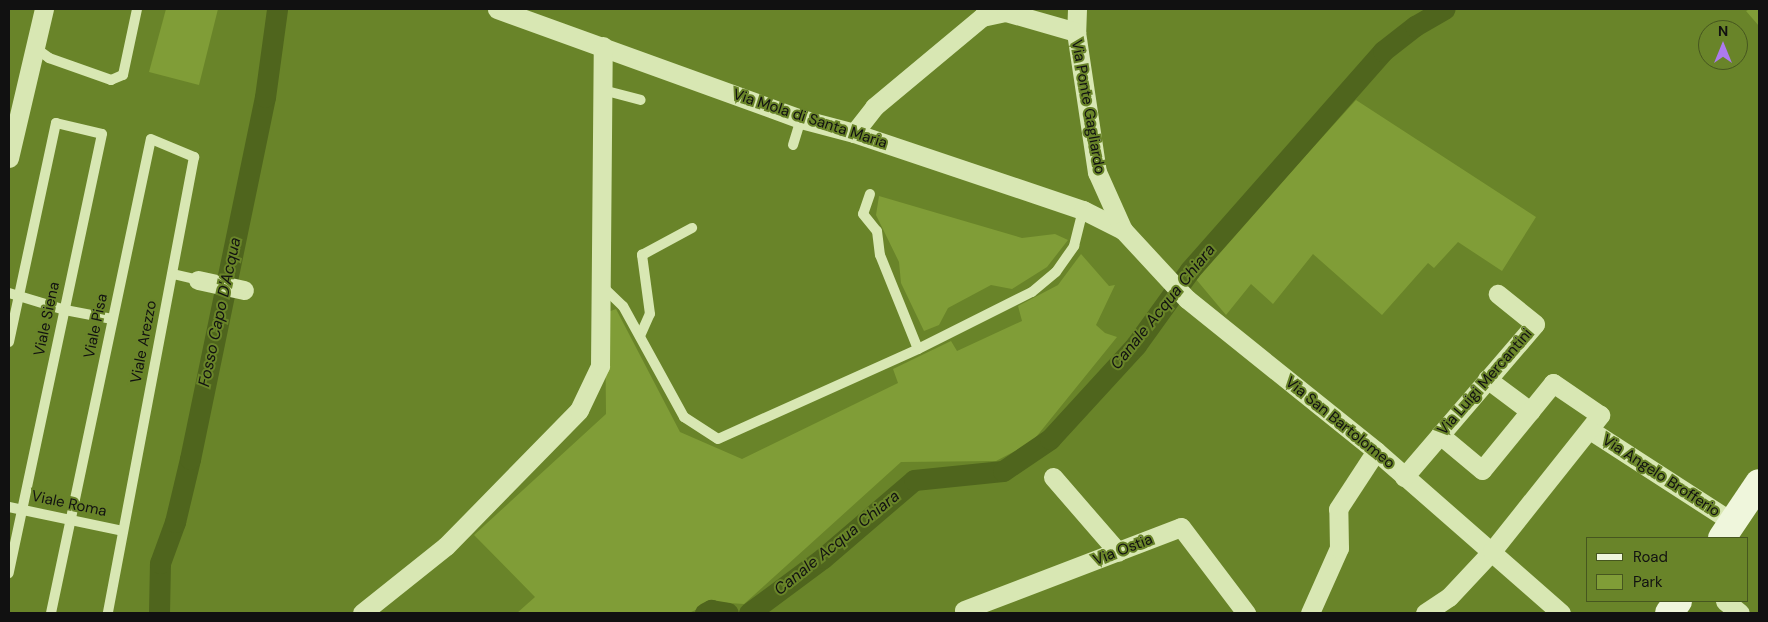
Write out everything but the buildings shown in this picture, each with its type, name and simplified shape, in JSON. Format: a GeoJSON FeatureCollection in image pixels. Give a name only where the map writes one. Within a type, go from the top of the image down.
{"type":"FeatureCollection","features":[{"type":"Feature","properties":{"kind":"street"},"geometry":{"type":"LineString","coordinates":[[9,158],[44,9]]}},
{"type":"Feature","properties":{"kind":"street","name":"Via Mola di Santa Maria"},"geometry":{"type":"LineString","coordinates":[[496,9],[801,119],[854,133],[1083,210],[1123,230]]}},
{"type":"Feature","properties":{"kind":"street","name":"Via Ponte Gagliardo"},"geometry":{"type":"LineString","coordinates":[[1077,9],[1076,32],[1097,172],[1123,230]]}},
{"type":"Feature","properties":{"kind":"street"},"geometry":{"type":"LineString","coordinates":[[854,133],[874,107],[982,17],[1006,12],[1076,32]]}},
{"type":"Feature","properties":{"kind":"street"},"geometry":{"type":"LineString","coordinates":[[362,613],[446,546],[579,410],[600,366],[601,285],[598,89],[603,46]]}},
{"type":"Feature","properties":{"kind":"street","name":"Via San Bartolomeo"},"geometry":{"type":"LineString","coordinates":[[1123,230],[1156,269],[1187,299],[1376,451],[1492,551],[1560,613]]}},
{"type":"Feature","properties":{"kind":"street"},"geometry":{"type":"LineString","coordinates":[[198,280],[244,290]]}},
{"type":"Feature","properties":{"kind":"street","name":"Via Luigi Mercantini"},"geometry":{"type":"LineString","coordinates":[[1404,477],[1535,324],[1498,294]]}},
{"type":"Feature","properties":{"kind":"street"},"geometry":{"type":"LineString","coordinates":[[1487,379],[1530,411]]}},
{"type":"Feature","properties":{"kind":"street"},"geometry":{"type":"LineString","coordinates":[[1425,613],[1449,597],[1492,551],[1600,415],[1553,383],[1482,470],[1440,434]]}},
{"type":"Feature","properties":{"kind":"street","name":"Via Angelo Brofferio"},"geometry":{"type":"LineString","coordinates":[[1590,430],[1727,530]]}},
{"type":"Feature","properties":{"kind":"street"},"geometry":{"type":"LineString","coordinates":[[1310,613],[1340,548],[1338,509],[1376,451]]}},
{"type":"Feature","properties":{"kind":"street"},"geometry":{"type":"LineString","coordinates":[[1052,476],[1118,552]]}},
{"type":"Feature","properties":{"kind":"street"},"geometry":{"type":"LineString","coordinates":[[1727,530],[1759,483]]}},
{"type":"Feature","properties":{"kind":"street","name":"Via Ostia"},"geometry":{"type":"LineString","coordinates":[[964,610],[1181,527],[1246,613]]}},
{"type":"Feature","properties":{"kind":"street"},"geometry":{"type":"LineString","coordinates":[[1669,613],[1677,602]]}},
{"type":"Feature","properties":{"kind":"street"},"geometry":{"type":"LineString","coordinates":[[1726,602],[1740,613]]}},
{"type":"Feature","properties":{"kind":"lane"},"geometry":{"type":"LineString","coordinates":[[34,47],[50,58],[111,80],[123,74],[137,9]]}},
{"type":"Feature","properties":{"kind":"lane"},"geometry":{"type":"LineString","coordinates":[[598,89],[641,100]]}},
{"type":"Feature","properties":{"kind":"lane"},"geometry":{"type":"LineString","coordinates":[[794,145],[801,119]]}},
{"type":"Feature","properties":{"kind":"lane","name":"Viale Siena"},"geometry":{"type":"LineString","coordinates":[[9,573],[102,134],[56,123],[14,295]]}},
{"type":"Feature","properties":{"kind":"lane","name":"Viale Arezzo"},"geometry":{"type":"LineString","coordinates":[[108,613],[194,158],[151,139]]}},
{"type":"Feature","properties":{"kind":"lane","name":"Viale Pisa"},"geometry":{"type":"LineString","coordinates":[[51,613],[151,139]]}},
{"type":"Feature","properties":{"kind":"lane"},"geometry":{"type":"LineString","coordinates":[[870,194],[863,214],[877,230],[880,255],[918,349]]}},
{"type":"Feature","properties":{"kind":"lane"},"geometry":{"type":"LineString","coordinates":[[601,285],[623,306],[684,417],[718,439],[918,349],[1032,292],[1056,272],[1074,246],[1083,210]]}},
{"type":"Feature","properties":{"kind":"lane"},"geometry":{"type":"LineString","coordinates":[[640,336],[650,314],[642,255],[692,228]]}},
{"type":"Feature","properties":{"kind":"lane"},"geometry":{"type":"LineString","coordinates":[[172,274],[198,280]]}},
{"type":"Feature","properties":{"kind":"lane"},"geometry":{"type":"LineString","coordinates":[[9,342],[14,295],[65,310],[112,319]]}},
{"type":"Feature","properties":{"kind":"lane","name":"Viale Roma"},"geometry":{"type":"LineString","coordinates":[[9,507],[124,531]]}},
{"type":"Feature","properties":{"kind":"green space"},"geometry":{"type":"Polygon","coordinates":[[[166,9],[218,9],[199,85],[149,72],[166,9]]]}},
{"type":"Feature","properties":{"kind":"green space"},"geometry":{"type":"Polygon","coordinates":[[[1759,9],[1759,26],[1746,11],[1759,9]]]}},
{"type":"Feature","properties":{"kind":"green space"},"geometry":{"type":"Polygon","coordinates":[[[1356,100],[1536,217],[1502,271],[1458,242],[1434,268],[1428,263],[1382,315],[1313,254],[1273,304],[1251,284],[1226,315],[1195,278],[1356,100]]]}},
{"type":"Feature","properties":{"kind":"green space"},"geometry":{"type":"Polygon","coordinates":[[[879,196],[1022,238],[1055,234],[1068,240],[1047,267],[1012,289],[991,285],[948,308],[939,325],[924,331],[901,283],[899,262],[876,215],[879,196]]]}},
{"type":"Feature","properties":{"kind":"green space"},"geometry":{"type":"Polygon","coordinates":[[[1081,254],[1109,286],[1115,285],[1096,325],[1105,333],[1117,337],[1032,442],[996,461],[901,462],[744,604],[713,602],[689,613],[517,613],[535,597],[474,535],[606,414],[605,313],[616,309],[680,432],[742,459],[898,383],[893,369],[951,341],[957,351],[1022,321],[1018,306],[1058,285],[1081,254]]]}},
{"type":"Feature","properties":{"kind":"waterway","name":"Fosso Capo D'Acqua"},"geometry":{"type":"LineString","coordinates":[[159,613],[160,563],[175,522],[190,459],[265,97],[277,9]]}},
{"type":"Feature","properties":{"kind":"waterway","name":"Canale Acqua Chiara"},"geometry":{"type":"LineString","coordinates":[[749,613],[823,558],[914,480],[1003,471],[1050,439],[1136,345],[1190,270],[1383,51],[1415,26],[1445,9]]}},
{"type":"Feature","properties":{"kind":"waterway","name":"Canale Acqua Chiara"},"geometry":{"type":"LineString","coordinates":[[705,613],[711,610],[728,613]]}}]}
